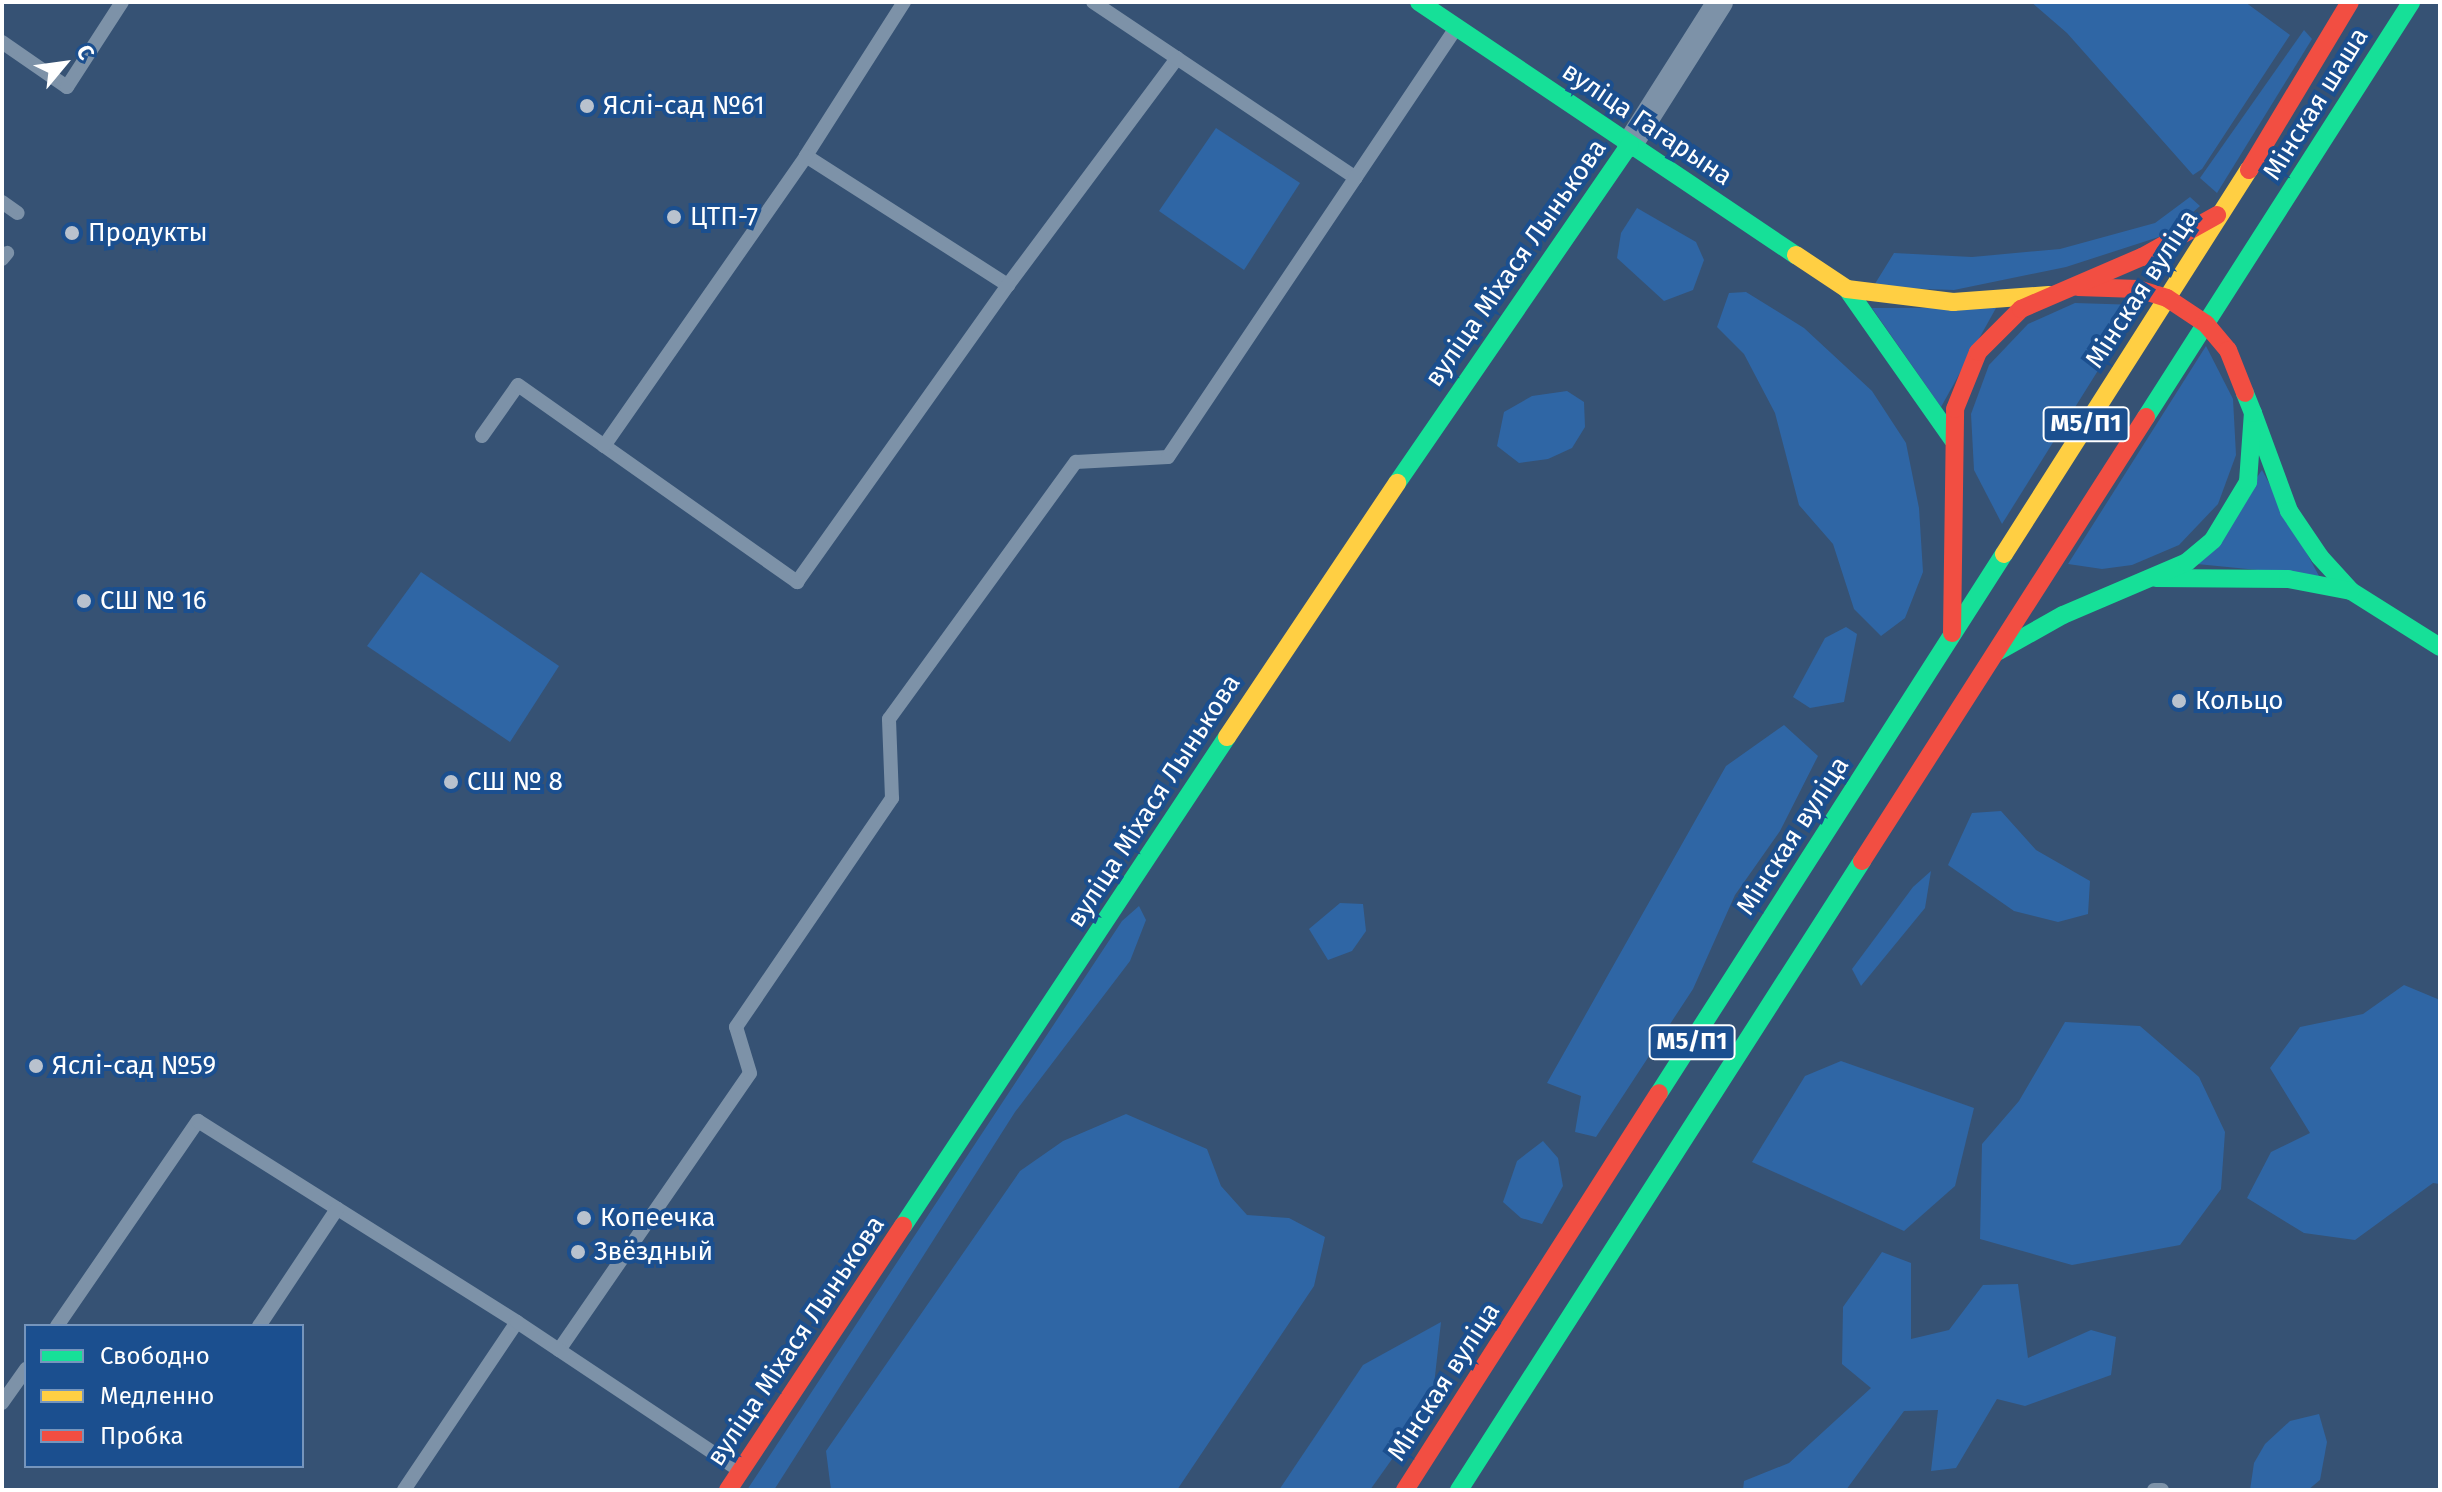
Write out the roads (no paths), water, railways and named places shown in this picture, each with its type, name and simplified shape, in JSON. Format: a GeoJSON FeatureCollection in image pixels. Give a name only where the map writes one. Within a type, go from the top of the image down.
{"type":"FeatureCollection","features":[{"type":"Feature","properties":{"kind":"main road","name":"вуліца Гагарына"},"geometry":{"type":"LineString","coordinates":[[1419,2],[1847,289],[1953,440]]}},
{"type":"Feature","properties":{"kind":"main road","name":"Мінская шаша"},"geometry":{"type":"LineString","coordinates":[[2225,210],[2350,2]]}},
{"type":"Feature","properties":{"kind":"main road","name":"Мінская шаша"},"geometry":{"type":"LineString","coordinates":[[2264,233],[2411,2]]}},
{"type":"Feature","properties":{"kind":"main road","name":"вуліца Міхася Лынькова"},"geometry":{"type":"LineString","coordinates":[[728,1490],[1352,549],[1630,144]]}},
{"type":"Feature","properties":{"kind":"main road"},"geometry":{"type":"LineString","coordinates":[[2078,287],[2225,210]]}},
{"type":"Feature","properties":{"kind":"main road","name":"Мінская вуліца"},"geometry":{"type":"LineString","coordinates":[[1459,1490],[1995,653],[2026,561],[2167,298],[2225,210]]}},
{"type":"Feature","properties":{"kind":"main road"},"geometry":{"type":"LineString","coordinates":[[2245,299],[2264,233]]}},
{"type":"Feature","properties":{"kind":"main road","name":"Мінская вуліца"},"geometry":{"type":"LineString","coordinates":[[1405,1490],[1952,633],[2026,561],[2206,324],[2264,233]]}},
{"type":"Feature","properties":{"kind":"main road"},"geometry":{"type":"LineString","coordinates":[[1952,633],[1957,471],[1953,440],[1955,409],[1978,352],[1997,328],[2049,295],[2078,287],[2108,285],[2167,298],[2206,324],[2244,381]]}},
{"type":"Feature","properties":{"kind":"main road","name":"вуліца Гагарына"},"geometry":{"type":"LineString","coordinates":[[1847,289],[1924,301],[2049,295]]}},
{"type":"Feature","properties":{"kind":"main road"},"geometry":{"type":"LineString","coordinates":[[2243,340],[2244,381],[2289,511],[2351,591],[2440,647]]}},
{"type":"Feature","properties":{"kind":"main road"},"geometry":{"type":"LineString","coordinates":[[2156,578],[2196,555],[2234,513],[2250,470],[2253,413]]}},
{"type":"Feature","properties":{"kind":"main road"},"geometry":{"type":"LineString","coordinates":[[1957,471],[1976,514]]}},
{"type":"Feature","properties":{"kind":"main road"},"geometry":{"type":"LineString","coordinates":[[1995,653],[2129,585],[2156,578],[2288,579],[2351,591]]}},
{"type":"Feature","properties":{"kind":"main road"},"geometry":{"type":"LineString","coordinates":[[2086,585],[2129,585]]}},
{"type":"Feature","properties":{"kind":"street"},"geometry":{"type":"LineString","coordinates":[[1630,144],[1720,2]]}},
{"type":"Feature","properties":{"kind":"lane"},"geometry":{"type":"LineString","coordinates":[[2,42],[67,87],[122,2]]}},
{"type":"Feature","properties":{"kind":"lane"},"geometry":{"type":"LineString","coordinates":[[604,446],[806,156],[904,2]]}},
{"type":"Feature","properties":{"kind":"lane"},"geometry":{"type":"LineString","coordinates":[[1093,2],[1356,178]]}},
{"type":"Feature","properties":{"kind":"lane"},"geometry":{"type":"LineString","coordinates":[[559,1350],[750,1073],[736,1027],[892,798],[889,719],[1076,462],[1168,457],[1457,28]]}},
{"type":"Feature","properties":{"kind":"lane"},"geometry":{"type":"LineString","coordinates":[[482,436],[518,385],[797,582],[1008,285],[1177,58]]}},
{"type":"Feature","properties":{"kind":"lane"},"geometry":{"type":"LineString","coordinates":[[806,156],[1008,285]]}},
{"type":"Feature","properties":{"kind":"lane"},"geometry":{"type":"LineString","coordinates":[[2,202],[18,213]]}},
{"type":"Feature","properties":{"kind":"lane"},"geometry":{"type":"LineString","coordinates":[[58,1324],[198,1121],[517,1322],[740,1471]]}},
{"type":"Feature","properties":{"kind":"lane"},"geometry":{"type":"LineString","coordinates":[[260,1324],[337,1209]]}},
{"type":"Feature","properties":{"kind":"lane"},"geometry":{"type":"LineString","coordinates":[[404,1490],[517,1322]]}},
{"type":"Feature","properties":{"kind":"lane"},"geometry":{"type":"LineString","coordinates":[[2,1403],[24,1372]]}},
{"type":"Feature","properties":{"kind":"lane"},"geometry":{"type":"LineString","coordinates":[[2154,1490],[2162,1490]]}},
{"type":"Feature","properties":{"kind":"place","name":"Яслі-сад №61"},"geometry":{"type":"Point","coordinates":[587,106]}},
{"type":"Feature","properties":{"kind":"place","name":"ЦТП-7"},"geometry":{"type":"Point","coordinates":[674,217]}},
{"type":"Feature","properties":{"kind":"place","name":"Продукты"},"geometry":{"type":"Point","coordinates":[72,233]}},
{"type":"Feature","properties":{"kind":"place","name":"СШ № 16"},"geometry":{"type":"Point","coordinates":[84,601]}},
{"type":"Feature","properties":{"kind":"place","name":"Кольцо"},"geometry":{"type":"Point","coordinates":[2179,701]}},
{"type":"Feature","properties":{"kind":"place","name":"СШ № 8"},"geometry":{"type":"Point","coordinates":[451,782]}},
{"type":"Feature","properties":{"kind":"place","name":"Яслі-сад №59"},"geometry":{"type":"Point","coordinates":[36,1066]}},
{"type":"Feature","properties":{"kind":"place","name":"Копеечка"},"geometry":{"type":"Point","coordinates":[584,1218]}},
{"type":"Feature","properties":{"kind":"place","name":"Звёздный"},"geometry":{"type":"Point","coordinates":[578,1252]}}]}
